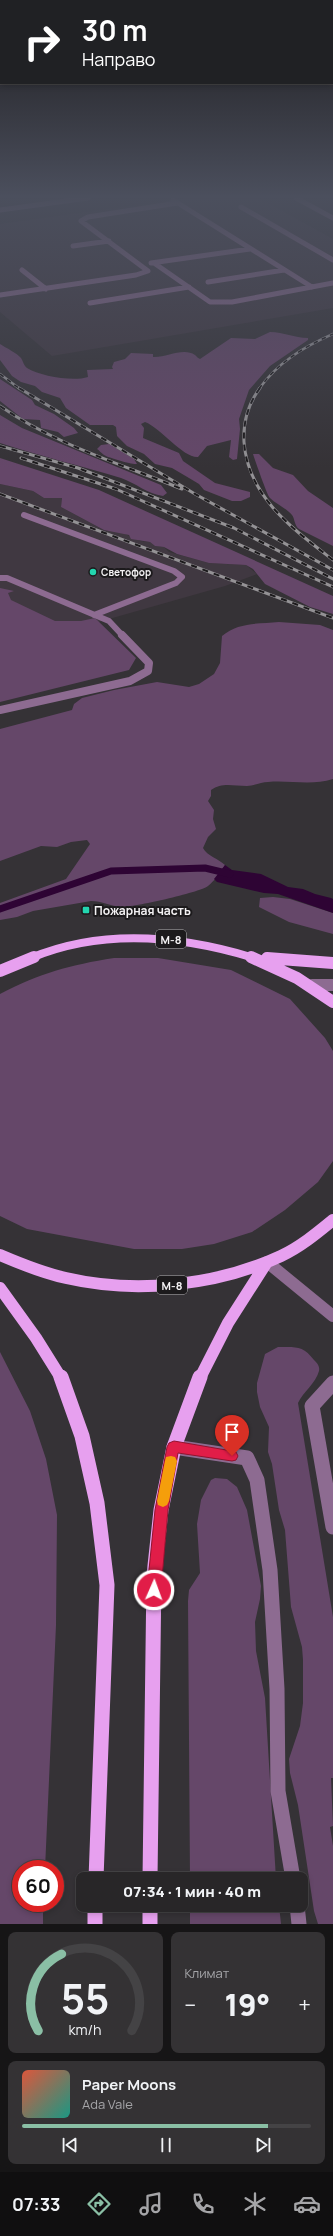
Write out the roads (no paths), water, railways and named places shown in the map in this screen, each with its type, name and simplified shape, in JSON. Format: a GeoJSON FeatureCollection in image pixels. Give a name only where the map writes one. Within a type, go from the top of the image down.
{"type":"FeatureCollection","features":[{"type":"Feature","properties":{"kind":"main road","name":"М-8"},"geometry":{"type":"LineString","coordinates":[[0,971],[21,961],[68,947],[127,938],[159,938],[197,942],[256,957],[282,968],[312,985],[333,1002]]}},
{"type":"Feature","properties":{"kind":"main road","name":"М-8"},"geometry":{"type":"LineString","coordinates":[[256,957],[333,963]]}},
{"type":"Feature","properties":{"kind":"main road","name":"М-8"},"geometry":{"type":"LineString","coordinates":[[0,1255],[37,1270],[86,1282],[120,1286],[158,1286],[204,1280],[267,1262],[299,1245],[333,1220]]}},
{"type":"Feature","properties":{"kind":"main road"},"geometry":{"type":"LineString","coordinates":[[150,1872],[154,1575],[161,1510],[174,1447],[196,1385],[228,1323],[267,1262]]}},
{"type":"Feature","properties":{"kind":"main road"},"geometry":{"type":"LineString","coordinates":[[0,1288],[36,1338],[62,1379],[82,1436],[97,1503],[107,1585],[96,1872]]}},
{"type":"Feature","properties":{"kind":"main road"},"geometry":{"type":"LineString","coordinates":[[95,1912],[95,1924]]}},
{"type":"Feature","properties":{"kind":"main road"},"geometry":{"type":"LineString","coordinates":[[150,1912],[150,1924]]}},
{"type":"Feature","properties":{"kind":"street"},"geometry":{"type":"LineString","coordinates":[[0,295],[54,288]]}},
{"type":"Feature","properties":{"kind":"street"},"geometry":{"type":"LineString","coordinates":[[90,303],[183,288]]}},
{"type":"Feature","properties":{"kind":"street"},"geometry":{"type":"LineString","coordinates":[[189,288],[210,302],[232,302],[308,288]]}},
{"type":"Feature","properties":{"kind":"street"},"geometry":{"type":"LineString","coordinates":[[24,515],[174,571],[182,577],[176,583],[94,615]]}},
{"type":"Feature","properties":{"kind":"street"},"geometry":{"type":"LineString","coordinates":[[0,578],[7,578],[109,621],[150,663],[148,671],[130,681],[0,710]]}},
{"type":"Feature","properties":{"kind":"street"},"geometry":{"type":"LineString","coordinates":[[312,985],[333,985]]}},
{"type":"Feature","properties":{"kind":"street"},"geometry":{"type":"LineString","coordinates":[[267,1262],[333,1316]]}},
{"type":"Feature","properties":{"kind":"street"},"geometry":{"type":"LineString","coordinates":[[333,1383],[312,1406],[333,1522]]}},
{"type":"Feature","properties":{"kind":"street"},"geometry":{"type":"LineString","coordinates":[[174,1447],[247,1458],[257,1480],[270,1570],[276,1689],[278,1791],[292,1872]]}},
{"type":"Feature","properties":{"kind":"street"},"geometry":{"type":"LineString","coordinates":[[298,1912],[299,1924]]}},
{"type":"Feature","properties":{"kind":"waterway"},"geometry":{"type":"LineString","coordinates":[[0,909],[111,871],[205,868],[230,874]]}},
{"type":"Feature","properties":{"kind":"railway"},"geometry":{"type":"LineString","coordinates":[[259,389],[266,379],[292,356],[333,334]]}},
{"type":"Feature","properties":{"kind":"railway"},"geometry":{"type":"LineString","coordinates":[[0,374],[20,389]]}},
{"type":"Feature","properties":{"kind":"railway"},"geometry":{"type":"LineString","coordinates":[[19,388],[195,494],[333,570]]}},
{"type":"Feature","properties":{"kind":"railway"},"geometry":{"type":"LineString","coordinates":[[260,388],[249,407],[245,421],[244,435],[247,462],[254,479],[263,495],[288,524],[333,560]]}},
{"type":"Feature","properties":{"kind":"railway"},"geometry":{"type":"LineString","coordinates":[[0,406],[65,442],[182,489]]}},
{"type":"Feature","properties":{"kind":"railway"},"geometry":{"type":"LineString","coordinates":[[0,446],[78,468],[234,528],[333,579]]}},
{"type":"Feature","properties":{"kind":"railway"},"geometry":{"type":"LineString","coordinates":[[21,458],[116,489],[333,587]]}},
{"type":"Feature","properties":{"kind":"railway"},"geometry":{"type":"LineString","coordinates":[[0,494],[333,618]]}},
{"type":"Feature","properties":{"kind":"place","name":"Светофор"},"geometry":{"type":"Point","coordinates":[93,572]}},
{"type":"Feature","properties":{"kind":"place","name":"Пожарная часть"},"geometry":{"type":"Point","coordinates":[86,910]}}]}
